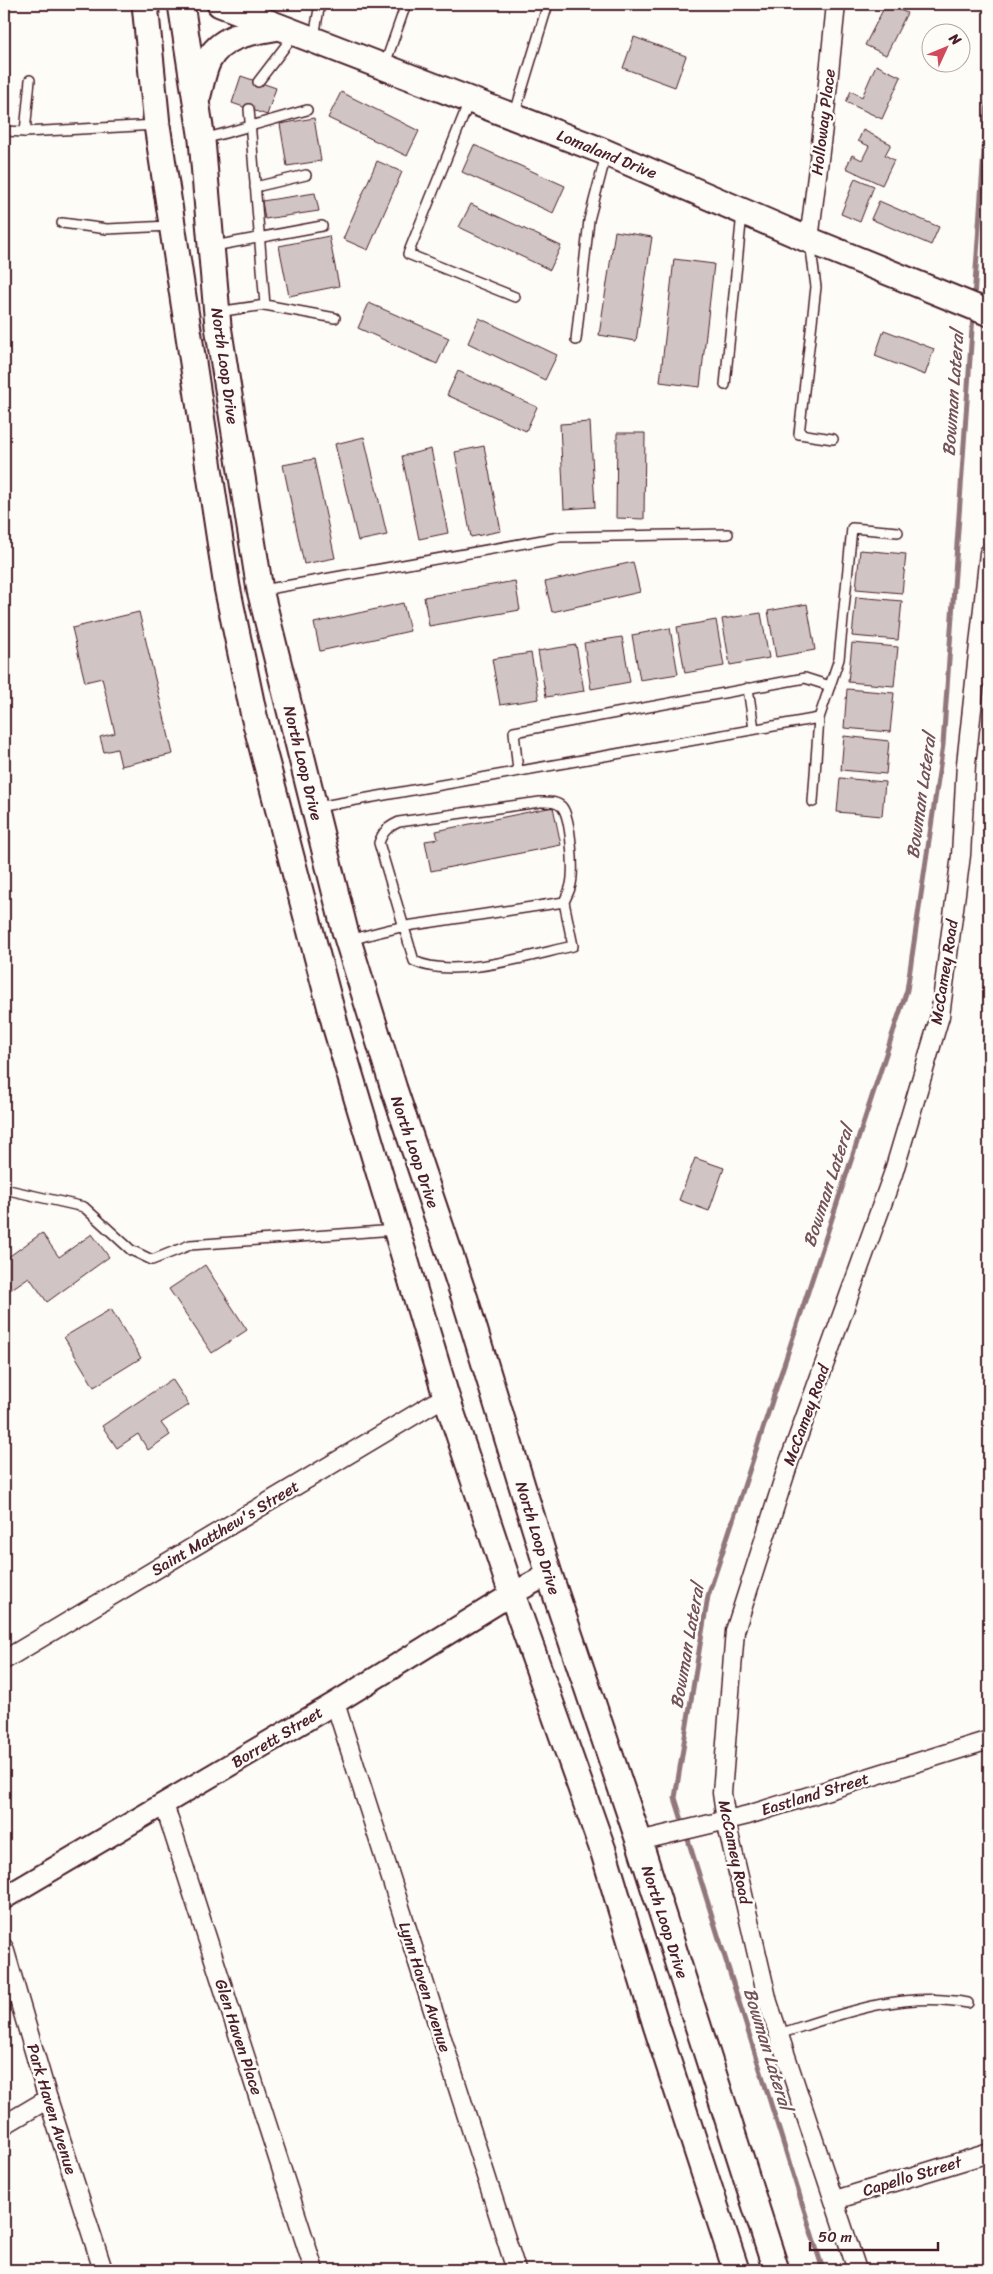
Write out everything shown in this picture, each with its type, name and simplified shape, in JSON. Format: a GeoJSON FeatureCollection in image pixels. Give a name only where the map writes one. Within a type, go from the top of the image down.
{"type":"FeatureCollection","features":[{"type":"Feature","properties":{"kind":"main road","name":"North Loop Drive"},"geometry":{"type":"LineString","coordinates":[[145,4],[157,125],[227,587],[240,656],[355,1094],[446,1396],[512,1594],[603,1850],[656,2025],[736,2270]]}},
{"type":"Feature","properties":{"kind":"main road","name":"North Loop Drive"},"geometry":{"type":"LineString","coordinates":[[181,4],[202,140],[217,312],[260,590],[348,940],[394,1089],[465,1299],[549,1574],[639,1841],[776,2270]]}},
{"type":"Feature","properties":{"kind":"main road","name":"Lomaland Drive"},"geometry":{"type":"LineString","coordinates":[[220,4],[248,9],[297,33],[607,152],[809,240],[989,313]]}},
{"type":"Feature","properties":{"kind":"main road"},"geometry":{"type":"LineString","coordinates":[[196,102],[209,61],[225,41],[245,33],[297,33]]}},
{"type":"Feature","properties":{"kind":"main road"},"geometry":{"type":"LineString","coordinates":[[355,1094],[394,1089]]}},
{"type":"Feature","properties":{"kind":"street","name":"Holloway Place"},"geometry":{"type":"LineString","coordinates":[[809,240],[836,4]]}},
{"type":"Feature","properties":{"kind":"street","name":"McCamey Road"},"geometry":{"type":"LineString","coordinates":[[857,2270],[768,2002],[720,1822],[722,1793],[735,1631],[789,1462],[893,1174],[940,1016],[960,855],[966,764],[989,553]]}},
{"type":"Feature","properties":{"kind":"street","name":"Saint Matthew's Street"},"geometry":{"type":"LineString","coordinates":[[4,1660],[446,1396]]}},
{"type":"Feature","properties":{"kind":"street","name":"Borrett Street"},"geometry":{"type":"LineString","coordinates":[[4,1898],[334,1703],[512,1594],[549,1574]]}},
{"type":"Feature","properties":{"kind":"street","name":"Lynn Haven Avenue"},"geometry":{"type":"LineString","coordinates":[[334,1703],[516,2270]]}},
{"type":"Feature","properties":{"kind":"street","name":"Eastland Street"},"geometry":{"type":"LineString","coordinates":[[639,1841],[720,1822],[989,1740]]}},
{"type":"Feature","properties":{"kind":"street","name":"Glen Haven Place"},"geometry":{"type":"LineString","coordinates":[[164,1804],[314,2270]]}},
{"type":"Feature","properties":{"kind":"street","name":"Park Haven Avenue"},"geometry":{"type":"LineString","coordinates":[[4,1948],[48,2099],[103,2270]]}},
{"type":"Feature","properties":{"kind":"street"},"geometry":{"type":"LineString","coordinates":[[4,2125],[48,2099]]}},
{"type":"Feature","properties":{"kind":"street","name":"Capello Street"},"geometry":{"type":"LineString","coordinates":[[835,2200],[989,2153]]}},
{"type":"Feature","properties":{"kind":"lane"},"geometry":{"type":"LineString","coordinates":[[258,82],[297,33],[319,10],[317,4]]}},
{"type":"Feature","properties":{"kind":"lane"},"geometry":{"type":"LineString","coordinates":[[384,67],[406,4]]}},
{"type":"Feature","properties":{"kind":"lane"},"geometry":{"type":"LineString","coordinates":[[514,116],[548,4]]}},
{"type":"Feature","properties":{"kind":"lane"},"geometry":{"type":"LineString","coordinates":[[25,132],[30,80]]}},
{"type":"Feature","properties":{"kind":"lane"},"geometry":{"type":"LineString","coordinates":[[470,100],[408,254],[515,297]]}},
{"type":"Feature","properties":{"kind":"lane"},"geometry":{"type":"LineString","coordinates":[[249,109],[265,305]]}},
{"type":"Feature","properties":{"kind":"lane"},"geometry":{"type":"LineString","coordinates":[[202,140],[307,110]]}},
{"type":"Feature","properties":{"kind":"lane"},"geometry":{"type":"LineString","coordinates":[[4,132],[157,125]]}},
{"type":"Feature","properties":{"kind":"lane"},"geometry":{"type":"LineString","coordinates":[[576,340],[589,220],[607,152]]}},
{"type":"Feature","properties":{"kind":"lane"},"geometry":{"type":"LineString","coordinates":[[255,187],[306,175]]}},
{"type":"Feature","properties":{"kind":"lane"},"geometry":{"type":"LineString","coordinates":[[726,385],[742,211]]}},
{"type":"Feature","properties":{"kind":"lane"},"geometry":{"type":"LineString","coordinates":[[62,223],[107,229],[173,226]]}},
{"type":"Feature","properties":{"kind":"lane"},"geometry":{"type":"LineString","coordinates":[[211,246],[322,226]]}},
{"type":"Feature","properties":{"kind":"lane"},"geometry":{"type":"LineString","coordinates":[[809,240],[816,287],[799,434],[833,439]]}},
{"type":"Feature","properties":{"kind":"lane"},"geometry":{"type":"LineString","coordinates":[[217,312],[265,305],[335,318]]}},
{"type":"Feature","properties":{"kind":"lane"},"geometry":{"type":"LineString","coordinates":[[813,802],[819,718],[839,659],[852,528],[898,532]]}},
{"type":"Feature","properties":{"kind":"lane"},"geometry":{"type":"LineString","coordinates":[[260,590],[559,537],[728,534]]}},
{"type":"Feature","properties":{"kind":"lane"},"geometry":{"type":"LineString","coordinates":[[518,771],[514,732],[805,678],[830,686]]}},
{"type":"Feature","properties":{"kind":"lane"},"geometry":{"type":"LineString","coordinates":[[748,688],[754,730]]}},
{"type":"Feature","properties":{"kind":"lane"},"geometry":{"type":"LineString","coordinates":[[314,807],[819,718]]}},
{"type":"Feature","properties":{"kind":"lane"},"geometry":{"type":"LineString","coordinates":[[540,802],[555,802],[562,807],[566,816],[570,838],[571,886],[564,902],[573,946],[476,966],[441,969],[426,967],[414,961],[379,843],[382,833],[390,826],[399,822],[540,802]]}},
{"type":"Feature","properties":{"kind":"lane"},"geometry":{"type":"LineString","coordinates":[[348,940],[403,926],[564,902]]}},
{"type":"Feature","properties":{"kind":"lane"},"geometry":{"type":"LineString","coordinates":[[4,1190],[84,1207],[131,1250],[152,1260],[190,1245],[396,1230]]}},
{"type":"Feature","properties":{"kind":"lane"},"geometry":{"type":"LineString","coordinates":[[779,2034],[870,2004],[914,1999],[968,2003]]}},
{"type":"Feature","properties":{"kind":"building"},"geometry":{"type":"Polygon","coordinates":[[[886,4],[907,13],[886,55],[865,45],[886,4]]]}},
{"type":"Feature","properties":{"kind":"building"},"geometry":{"type":"Polygon","coordinates":[[[634,37],[686,56],[675,87],[623,68],[634,37]]]}},
{"type":"Feature","properties":{"kind":"building"},"geometry":{"type":"Polygon","coordinates":[[[876,65],[901,77],[882,119],[846,102],[851,91],[862,97],[876,65]]]}},
{"type":"Feature","properties":{"kind":"building"},"geometry":{"type":"Polygon","coordinates":[[[241,76],[276,88],[267,115],[232,103],[241,76]]]}},
{"type":"Feature","properties":{"kind":"building"},"geometry":{"type":"Polygon","coordinates":[[[341,92],[419,131],[407,156],[328,118],[341,92]]]}},
{"type":"Feature","properties":{"kind":"building"},"geometry":{"type":"Polygon","coordinates":[[[314,118],[321,161],[287,166],[280,124],[314,118]]]}},
{"type":"Feature","properties":{"kind":"building"},"geometry":{"type":"Polygon","coordinates":[[[863,130],[891,144],[885,155],[894,160],[882,185],[846,168],[852,155],[862,160],[869,146],[858,141],[863,130]]]}},
{"type":"Feature","properties":{"kind":"building"},"geometry":{"type":"Polygon","coordinates":[[[474,145],[565,186],[553,213],[462,172],[474,145]]]}},
{"type":"Feature","properties":{"kind":"building"},"geometry":{"type":"Polygon","coordinates":[[[377,161],[402,172],[368,250],[343,239],[377,161]]]}},
{"type":"Feature","properties":{"kind":"building"},"geometry":{"type":"Polygon","coordinates":[[[855,178],[874,186],[860,222],[841,214],[855,178]]]}},
{"type":"Feature","properties":{"kind":"building"},"geometry":{"type":"Polygon","coordinates":[[[315,193],[319,211],[265,219],[262,201],[315,193]]]}},
{"type":"Feature","properties":{"kind":"building"},"geometry":{"type":"Polygon","coordinates":[[[879,201],[939,227],[931,245],[871,219],[879,201]]]}},
{"type":"Feature","properties":{"kind":"building"},"geometry":{"type":"Polygon","coordinates":[[[471,204],[561,246],[550,270],[459,227],[471,204]]]}},
{"type":"Feature","properties":{"kind":"building"},"geometry":{"type":"Polygon","coordinates":[[[615,231],[652,237],[636,341],[599,335],[615,231]]]}},
{"type":"Feature","properties":{"kind":"building"},"geometry":{"type":"Polygon","coordinates":[[[329,236],[339,286],[289,296],[279,246],[329,236]]]}},
{"type":"Feature","properties":{"kind":"building"},"geometry":{"type":"Polygon","coordinates":[[[674,259],[714,264],[700,387],[660,382],[674,259]]]}},
{"type":"Feature","properties":{"kind":"building"},"geometry":{"type":"Polygon","coordinates":[[[369,303],[449,338],[437,364],[358,328],[369,303]]]}},
{"type":"Feature","properties":{"kind":"building"},"geometry":{"type":"Polygon","coordinates":[[[479,318],[557,355],[545,380],[468,343],[479,318]]]}},
{"type":"Feature","properties":{"kind":"building"},"geometry":{"type":"Polygon","coordinates":[[[884,330],[934,349],[925,375],[875,356],[884,330]]]}},
{"type":"Feature","properties":{"kind":"building"},"geometry":{"type":"Polygon","coordinates":[[[458,371],[537,407],[526,431],[447,395],[458,371]]]}},
{"type":"Feature","properties":{"kind":"building"},"geometry":{"type":"Polygon","coordinates":[[[590,422],[595,507],[564,509],[560,424],[590,422]]]}},
{"type":"Feature","properties":{"kind":"building"},"geometry":{"type":"Polygon","coordinates":[[[617,433],[645,433],[644,519],[616,518],[617,433]]]}},
{"type":"Feature","properties":{"kind":"building"},"geometry":{"type":"Polygon","coordinates":[[[364,437],[387,535],[358,541],[335,444],[364,437]]]}},
{"type":"Feature","properties":{"kind":"building"},"geometry":{"type":"Polygon","coordinates":[[[484,446],[501,531],[471,537],[455,452],[484,446]]]}},
{"type":"Feature","properties":{"kind":"building"},"geometry":{"type":"Polygon","coordinates":[[[431,449],[448,533],[419,539],[402,456],[431,449]]]}},
{"type":"Feature","properties":{"kind":"building"},"geometry":{"type":"Polygon","coordinates":[[[314,459],[335,558],[304,564],[283,465],[314,459]]]}},
{"type":"Feature","properties":{"kind":"building"},"geometry":{"type":"Polygon","coordinates":[[[860,550],[906,554],[902,593],[856,589],[860,550]]]}},
{"type":"Feature","properties":{"kind":"building"},"geometry":{"type":"Polygon","coordinates":[[[633,562],[640,592],[552,612],[545,582],[633,562]]]}},
{"type":"Feature","properties":{"kind":"building"},"geometry":{"type":"Polygon","coordinates":[[[515,581],[520,610],[429,626],[424,597],[515,581]]]}},
{"type":"Feature","properties":{"kind":"building"},"geometry":{"type":"Polygon","coordinates":[[[856,597],[902,601],[898,640],[852,636],[856,597]]]}},
{"type":"Feature","properties":{"kind":"building"},"geometry":{"type":"Polygon","coordinates":[[[403,603],[410,631],[320,651],[314,623],[403,603]]]}},
{"type":"Feature","properties":{"kind":"building"},"geometry":{"type":"Polygon","coordinates":[[[807,604],[815,650],[776,657],[768,611],[807,604]]]}},
{"type":"Feature","properties":{"kind":"building"},"geometry":{"type":"Polygon","coordinates":[[[139,612],[173,754],[121,766],[117,749],[104,752],[100,737],[115,733],[102,678],[85,682],[72,628],[139,612]]]}},
{"type":"Feature","properties":{"kind":"building"},"geometry":{"type":"Polygon","coordinates":[[[761,613],[769,658],[730,665],[722,619],[761,613]]]}},
{"type":"Feature","properties":{"kind":"building"},"geometry":{"type":"Polygon","coordinates":[[[716,620],[724,666],[685,673],[677,627],[716,620]]]}},
{"type":"Feature","properties":{"kind":"building"},"geometry":{"type":"Polygon","coordinates":[[[670,628],[678,674],[640,680],[632,635],[670,628]]]}},
{"type":"Feature","properties":{"kind":"building"},"geometry":{"type":"Polygon","coordinates":[[[622,637],[630,682],[591,689],[584,643],[622,637]]]}},
{"type":"Feature","properties":{"kind":"building"},"geometry":{"type":"Polygon","coordinates":[[[852,643],[898,647],[894,686],[848,682],[852,643]]]}},
{"type":"Feature","properties":{"kind":"building"},"geometry":{"type":"Polygon","coordinates":[[[576,645],[584,691],[546,697],[538,651],[576,645]]]}},
{"type":"Feature","properties":{"kind":"building"},"geometry":{"type":"Polygon","coordinates":[[[531,653],[539,699],[500,705],[492,659],[531,653]]]}},
{"type":"Feature","properties":{"kind":"building"},"geometry":{"type":"Polygon","coordinates":[[[847,689],[894,693],[890,732],[844,728],[847,689]]]}},
{"type":"Feature","properties":{"kind":"building"},"geometry":{"type":"Polygon","coordinates":[[[844,736],[889,741],[886,774],[841,770],[844,736]]]}},
{"type":"Feature","properties":{"kind":"building"},"geometry":{"type":"Polygon","coordinates":[[[840,778],[885,782],[882,816],[837,812],[840,778]]]}},
{"type":"Feature","properties":{"kind":"building"},"geometry":{"type":"Polygon","coordinates":[[[553,807],[561,845],[431,871],[425,841],[438,839],[436,831],[553,807]]]}},
{"type":"Feature","properties":{"kind":"building"},"geometry":{"type":"Polygon","coordinates":[[[695,1158],[724,1168],[709,1211],[679,1200],[695,1158]]]}},
{"type":"Feature","properties":{"kind":"building"},"geometry":{"type":"Polygon","coordinates":[[[42,1233],[59,1257],[92,1234],[109,1257],[47,1302],[29,1277],[7,1292],[4,1287],[4,1260],[42,1233]]]}},
{"type":"Feature","properties":{"kind":"building"},"geometry":{"type":"Polygon","coordinates":[[[205,1265],[247,1330],[212,1353],[169,1289],[205,1265]]]}},
{"type":"Feature","properties":{"kind":"building"},"geometry":{"type":"Polygon","coordinates":[[[111,1309],[141,1358],[94,1387],[64,1337],[111,1309]]]}},
{"type":"Feature","properties":{"kind":"building"},"geometry":{"type":"Polygon","coordinates":[[[172,1379],[189,1405],[161,1423],[170,1435],[148,1450],[138,1434],[117,1448],[102,1426],[172,1379]]]}},
{"type":"Feature","properties":{"kind":"waterway","name":"Bowman Lateral"},"geometry":{"type":"LineString","coordinates":[[974,299],[989,78]]}},
{"type":"Feature","properties":{"kind":"waterway","name":"Bowman Lateral"},"geometry":{"type":"LineString","coordinates":[[823,2270],[675,1798],[708,1596],[907,990],[943,745],[973,315]]}}]}
